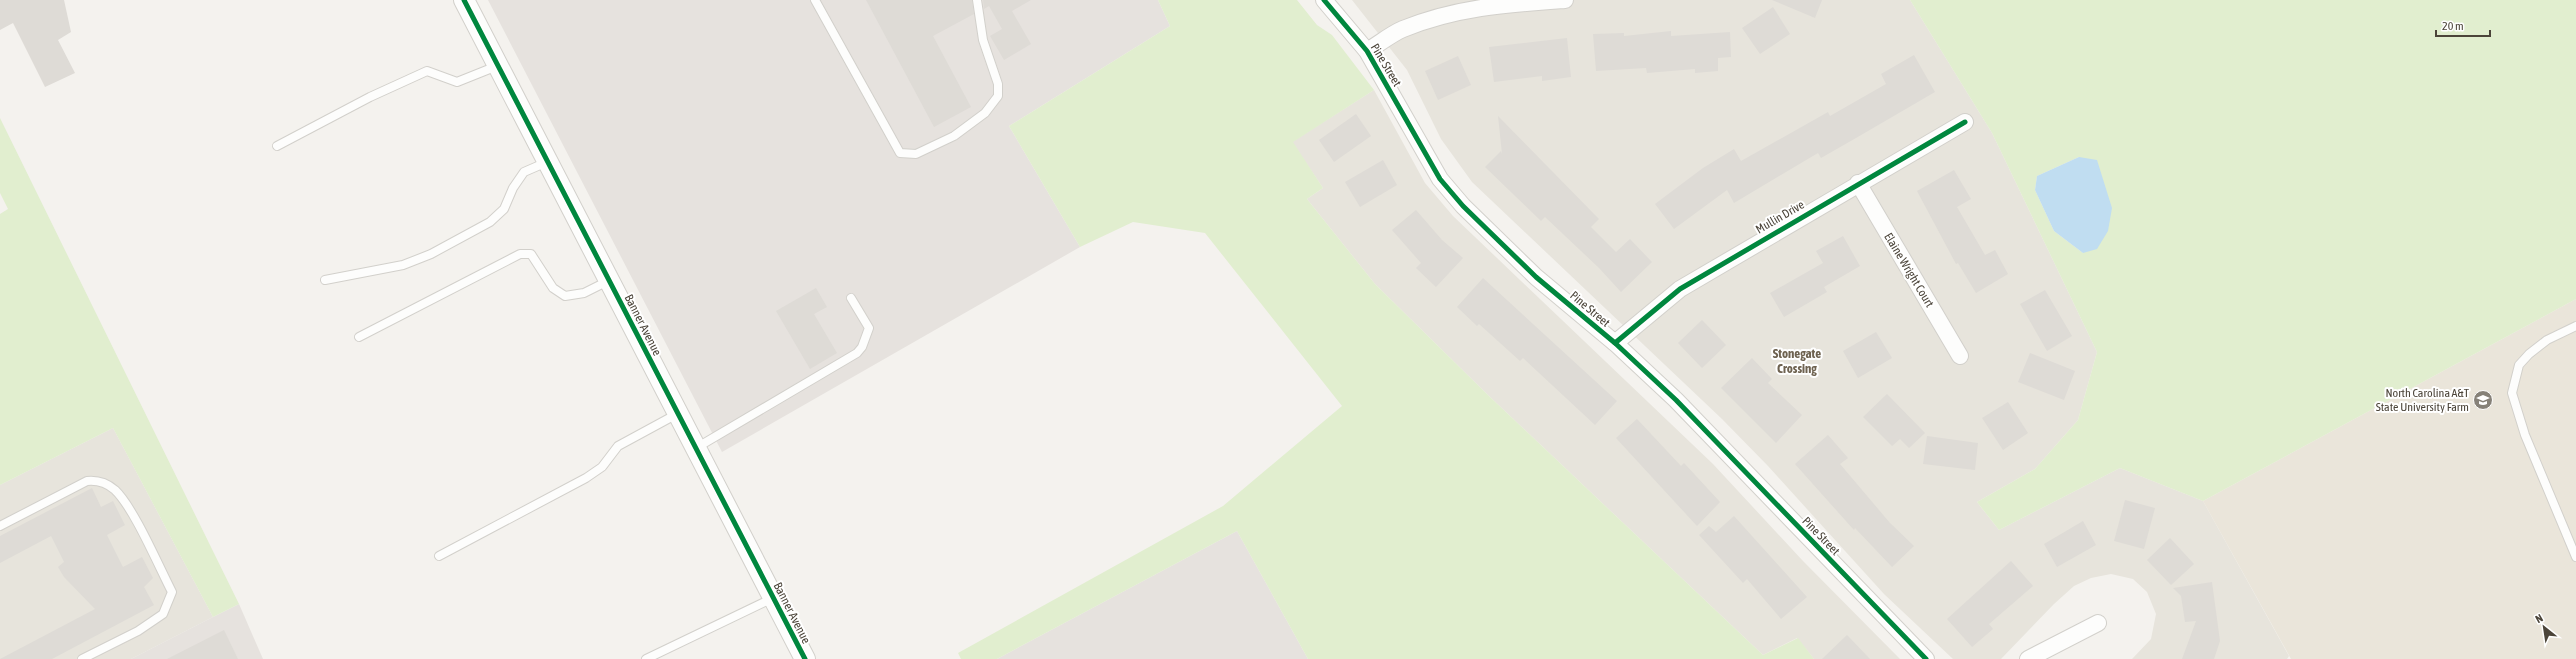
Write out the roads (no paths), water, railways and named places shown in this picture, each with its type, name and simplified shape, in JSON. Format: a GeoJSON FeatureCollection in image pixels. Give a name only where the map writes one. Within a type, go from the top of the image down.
{"type":"FeatureCollection","features":[{"type":"Feature","properties":{"kind":"street","name":"Banner Avenue"},"geometry":{"type":"LineString","coordinates":[[464,0],[608,281],[805,659]]}},
{"type":"Feature","properties":{"kind":"street","name":"Pine Street"},"geometry":{"type":"LineString","coordinates":[[1324,0],[1367,51],[1440,179],[1463,206],[1536,277],[1615,343],[1676,400],[1926,659]]}},
{"type":"Feature","properties":{"kind":"street"},"geometry":{"type":"LineString","coordinates":[[1367,51],[1402,30],[1441,15],[1486,5],[1565,0]]}},
{"type":"Feature","properties":{"kind":"street","name":"Mullin Drive"},"geometry":{"type":"LineString","coordinates":[[1615,343],[1680,289],[1858,183],[1965,122]]}},
{"type":"Feature","properties":{"kind":"street","name":"Elaine Wright Court"},"geometry":{"type":"LineString","coordinates":[[1858,183],[1960,356]]}},
{"type":"Feature","properties":{"kind":"street"},"geometry":{"type":"LineString","coordinates":[[2028,659],[2098,623]]}},
{"type":"Feature","properties":{"kind":"lane"},"geometry":{"type":"LineString","coordinates":[[815,0],[900,153],[916,154],[954,136],[985,113],[998,96],[998,84],[983,40],[977,0]]}},
{"type":"Feature","properties":{"kind":"lane"},"geometry":{"type":"LineString","coordinates":[[277,146],[370,97],[427,71],[457,82],[497,66]]}},
{"type":"Feature","properties":{"kind":"lane"},"geometry":{"type":"LineString","coordinates":[[326,280],[403,265],[431,254],[490,222],[504,209],[513,188],[524,172],[547,162]]}},
{"type":"Feature","properties":{"kind":"lane"},"geometry":{"type":"LineString","coordinates":[[360,337],[520,254],[531,254],[553,288],[565,296],[584,293],[608,281]]}},
{"type":"Feature","properties":{"kind":"lane"},"geometry":{"type":"LineString","coordinates":[[695,448],[857,353],[862,347],[869,328],[851,298]]}},
{"type":"Feature","properties":{"kind":"lane"},"geometry":{"type":"LineString","coordinates":[[2576,326],[2547,340],[2529,354],[2519,365],[2512,393],[2525,435],[2576,557]]}},
{"type":"Feature","properties":{"kind":"lane"},"geometry":{"type":"LineString","coordinates":[[439,556],[586,478],[602,467],[618,446],[677,414]]}},
{"type":"Feature","properties":{"kind":"lane"},"geometry":{"type":"LineString","coordinates":[[0,526],[87,481],[98,480],[114,490],[126,505],[172,592],[164,614],[138,631],[82,659]]}},
{"type":"Feature","properties":{"kind":"lane"},"geometry":{"type":"LineString","coordinates":[[646,659],[773,598]]}},
{"type":"Feature","properties":{"kind":"water"},"geometry":{"type":"Polygon","coordinates":[[[2079,157],[2097,160],[2112,208],[2108,231],[2097,249],[2083,253],[2054,231],[2035,190],[2037,176],[2079,157]]]}},
{"type":"Feature","properties":{"kind":"place","name":"North Carolina A&T State University Farm"},"geometry":{"type":"Point","coordinates":[2483,400]}},
{"type":"Feature","properties":{"kind":"district","name":"Stonegate Crossing"},"geometry":{"type":"Point","coordinates":[1797,360]}}]}
